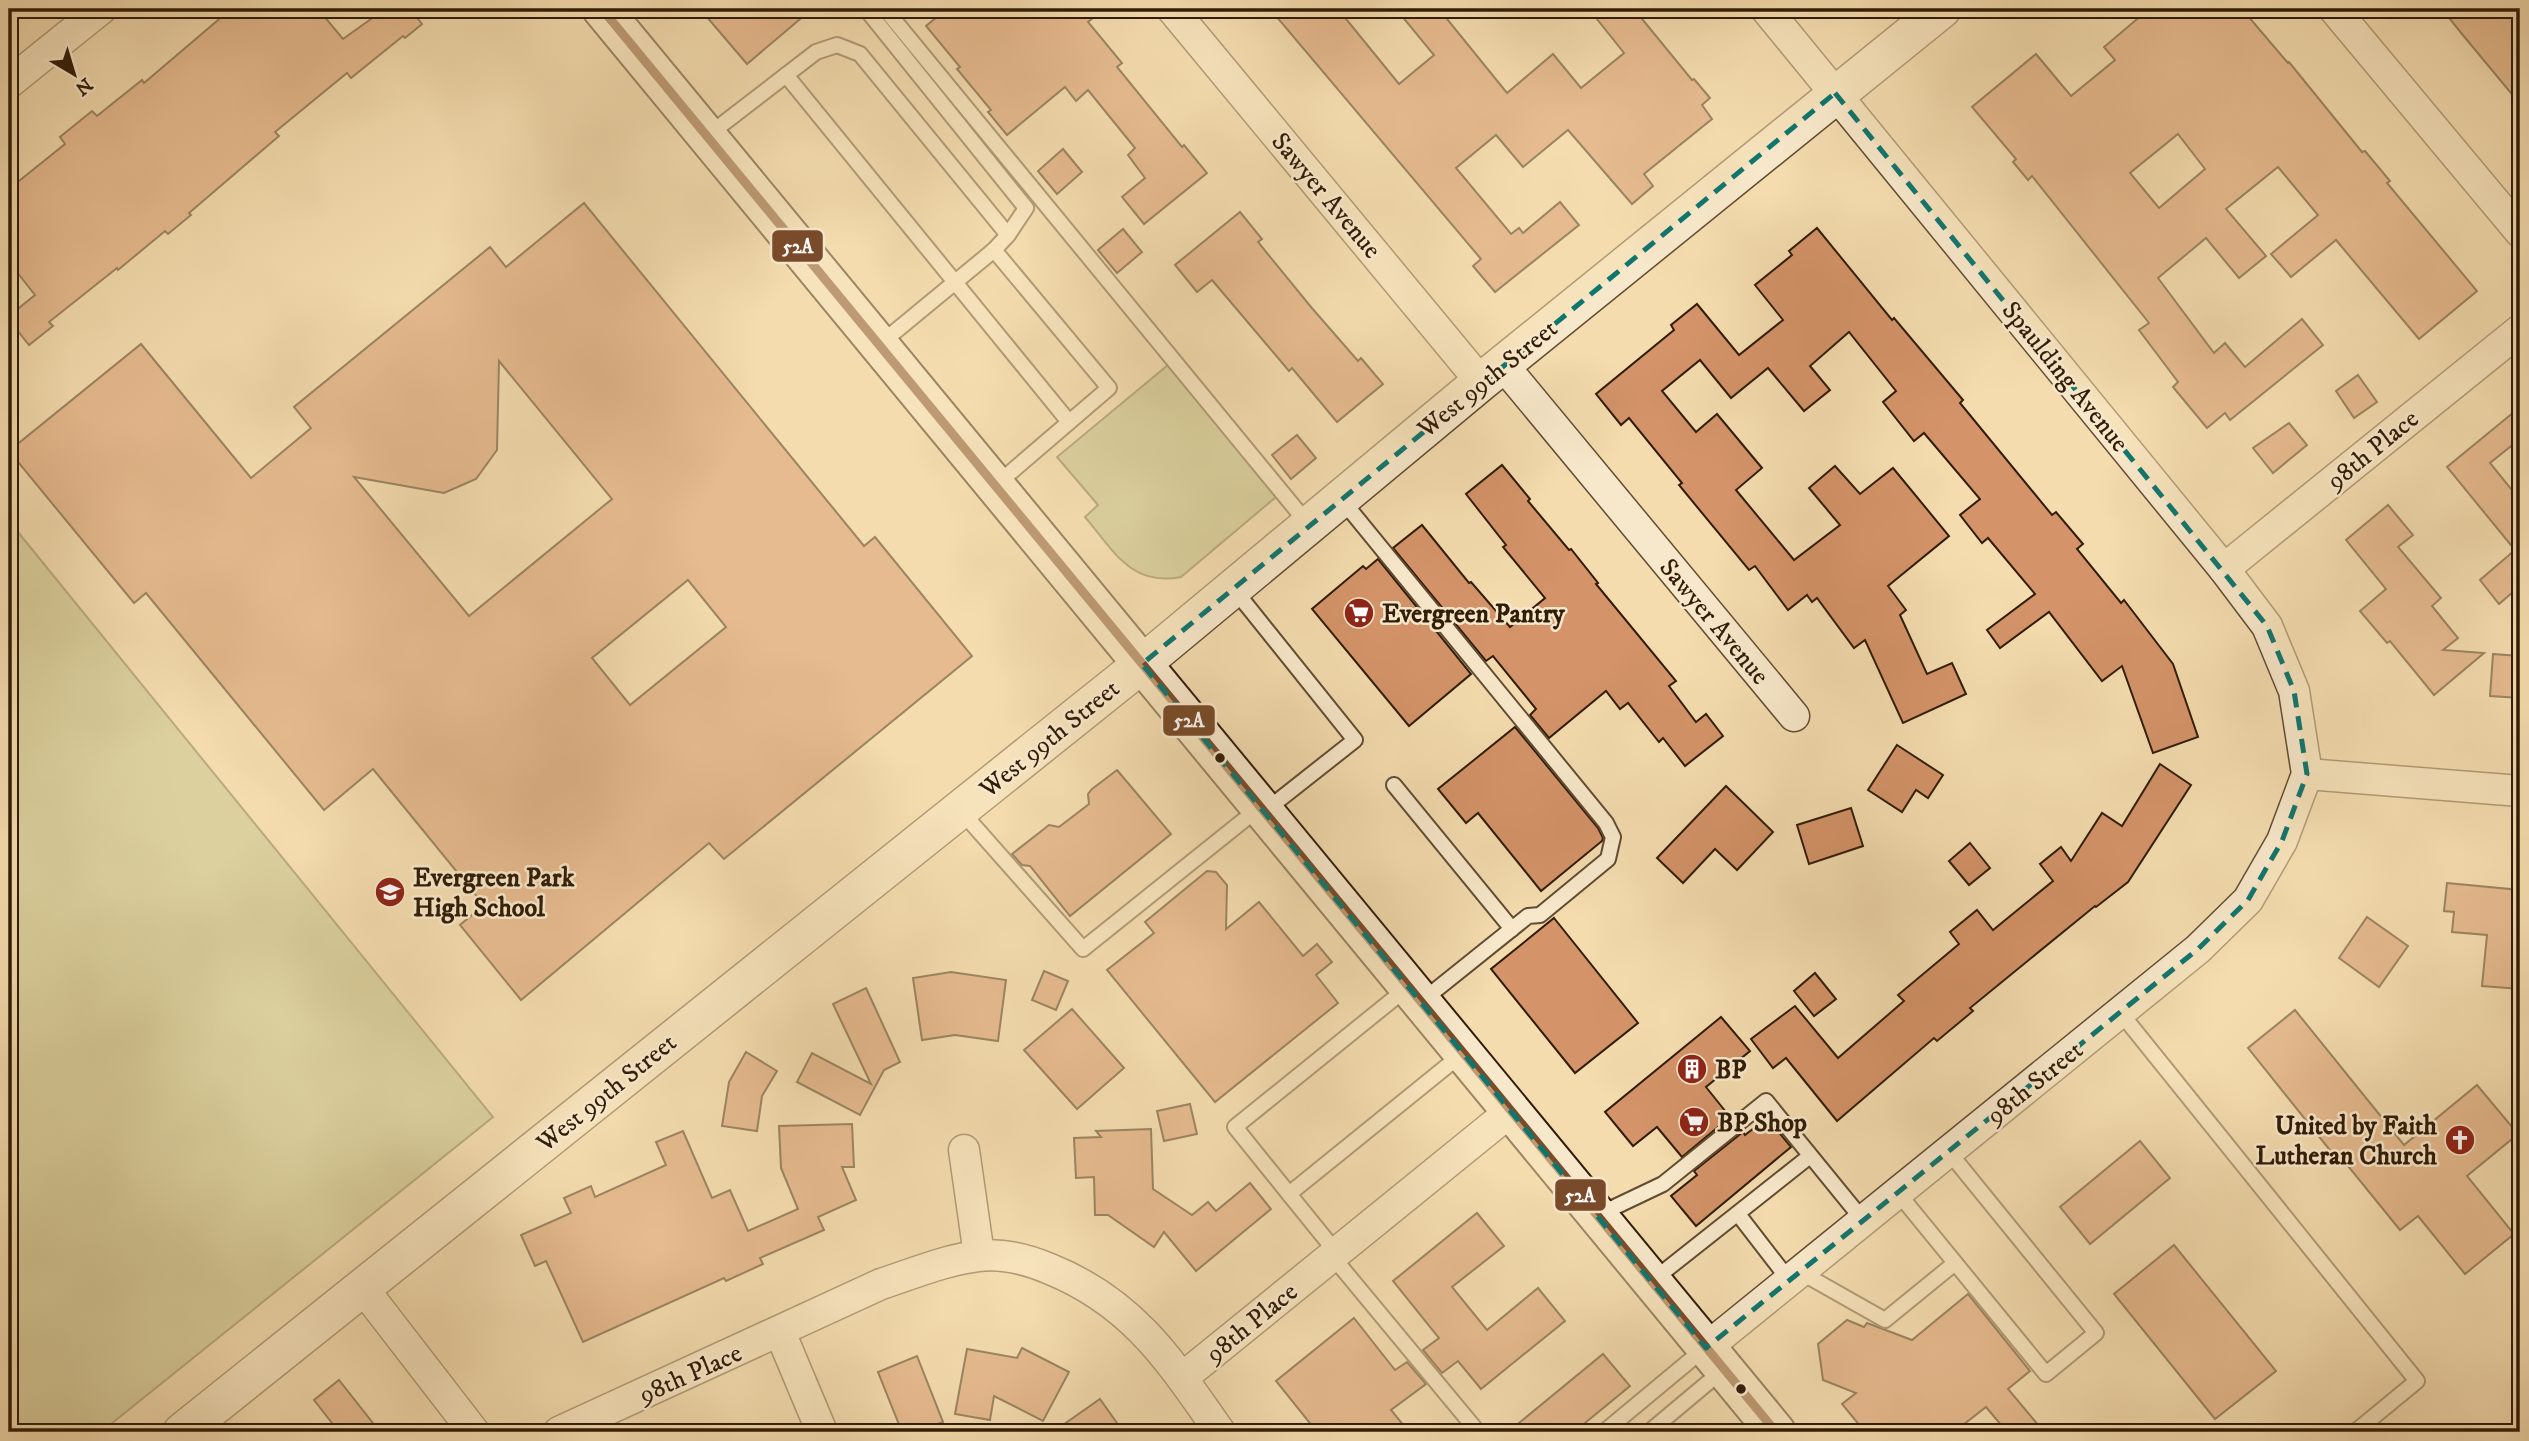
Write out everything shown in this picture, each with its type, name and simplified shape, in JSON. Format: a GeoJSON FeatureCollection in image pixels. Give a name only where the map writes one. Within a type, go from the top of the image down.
{"type":"FeatureCollection","features":[{"type":"Feature","properties":{"kind":"main road"},"geometry":{"type":"LineString","coordinates":[[602,9],[1597,1215],[1771,1430]]}},
{"type":"Feature","properties":{"kind":"street"},"geometry":{"type":"LineString","coordinates":[[9,83],[101,9]]}},
{"type":"Feature","properties":{"kind":"street","name":"Sawyer Avenue"},"geometry":{"type":"LineString","coordinates":[[1172,9],[1794,716]]}},
{"type":"Feature","properties":{"kind":"street","name":"Spaulding Avenue"},"geometry":{"type":"LineString","coordinates":[[1766,9],[2224,569],[2267,626],[2294,691],[2307,774]]}},
{"type":"Feature","properties":{"kind":"street","name":"West 99th Street"},"geometry":{"type":"LineString","coordinates":[[182,1432],[1142,664],[1835,93],[1942,9]]}},
{"type":"Feature","properties":{"kind":"street"},"geometry":{"type":"LineString","coordinates":[[2334,9],[2520,232]]}},
{"type":"Feature","properties":{"kind":"street","name":"98th Place"},"geometry":{"type":"LineString","coordinates":[[2224,569],[2520,330]]}},
{"type":"Feature","properties":{"kind":"street"},"geometry":{"type":"LineString","coordinates":[[2307,774],[2520,791]]}},
{"type":"Feature","properties":{"kind":"street","name":"98th Street"},"geometry":{"type":"LineString","coordinates":[[1715,1359],[1795,1276],[2198,949],[2248,900],[2281,841],[2307,774]]}},
{"type":"Feature","properties":{"kind":"street","name":"98th Place"},"geometry":{"type":"LineString","coordinates":[[559,1432],[881,1284],[979,1255],[1027,1260],[1067,1276],[1112,1303],[1150,1336],[1182,1378],[1511,1111]]}},
{"type":"Feature","properties":{"kind":"street"},"geometry":{"type":"LineString","coordinates":[[964,1150],[979,1255]]}},
{"type":"Feature","properties":{"kind":"street"},"geometry":{"type":"LineString","coordinates":[[362,1287],[474,1432]]}},
{"type":"Feature","properties":{"kind":"street"},"geometry":{"type":"LineString","coordinates":[[780,1332],[822,1432]]}},
{"type":"Feature","properties":{"kind":"street"},"geometry":{"type":"LineString","coordinates":[[1182,1378],[1220,1432]]}},
{"type":"Feature","properties":{"kind":"lane"},"geometry":{"type":"LineString","coordinates":[[866,9],[1026,208],[994,250],[879,345]]}},
{"type":"Feature","properties":{"kind":"lane"},"geometry":{"type":"LineString","coordinates":[[885,9],[1309,525]]}},
{"type":"Feature","properties":{"kind":"lane"},"geometry":{"type":"LineString","coordinates":[[707,136],[816,52],[838,45],[860,54],[1008,235]]}},
{"type":"Feature","properties":{"kind":"lane"},"geometry":{"type":"LineString","coordinates":[[786,75],[1069,422]]}},
{"type":"Feature","properties":{"kind":"lane"},"geometry":{"type":"LineString","coordinates":[[994,250],[1109,388],[995,486]]}},
{"type":"Feature","properties":{"kind":"lane"},"geometry":{"type":"LineString","coordinates":[[1341,499],[1597,812],[1613,837],[1608,859],[1541,915],[1528,916],[1235,1127],[1478,1432]]}},
{"type":"Feature","properties":{"kind":"lane"},"geometry":{"type":"LineString","coordinates":[[960,810],[1083,949],[1354,740],[1233,589]]}},
{"type":"Feature","properties":{"kind":"lane"},"geometry":{"type":"LineString","coordinates":[[1394,785],[1512,929]]}},
{"type":"Feature","properties":{"kind":"lane"},"geometry":{"type":"LineString","coordinates":[[2120,1012],[2417,1381],[2355,1432]]}},
{"type":"Feature","properties":{"kind":"lane"},"geometry":{"type":"LineString","coordinates":[[1289,1194],[1463,1053]]}},
{"type":"Feature","properties":{"kind":"lane"},"geometry":{"type":"LineString","coordinates":[[1597,1215],[1663,1184],[1766,1101],[1863,1220]]}},
{"type":"Feature","properties":{"kind":"lane"},"geometry":{"type":"LineString","coordinates":[[1898,1192],[2046,1374],[2096,1333],[1948,1152]]}},
{"type":"Feature","properties":{"kind":"lane"},"geometry":{"type":"LineString","coordinates":[[1651,1281],[1810,1156]]}},
{"type":"Feature","properties":{"kind":"lane"},"geometry":{"type":"LineString","coordinates":[[1738,1214],[1795,1276],[1885,1320],[1955,1263]]}},
{"type":"Feature","properties":{"kind":"lane"},"geometry":{"type":"LineString","coordinates":[[1604,1432],[1715,1359]]}},
{"type":"Feature","properties":{"kind":"lane"},"geometry":{"type":"LineString","coordinates":[[1649,1432],[1715,1359]]}},
{"type":"Feature","properties":{"kind":"highlighted area"},"geometry":{"type":"Polygon","coordinates":[[[1835,93],[2267,626],[2294,691],[2307,774],[2282,841],[2248,900],[2198,949],[1706,1348],[1142,664],[1835,93]]]}},
{"type":"Feature","properties":{"kind":"green space"},"geometry":{"type":"Polygon","coordinates":[[[1168,365],[1276,497],[1181,577],[1164,579],[1136,571],[1114,553],[1085,517],[1098,505],[1057,457],[1168,365]]]}},
{"type":"Feature","properties":{"kind":"green space"},"geometry":{"type":"Polygon","coordinates":[[[9,521],[493,1117],[101,1432],[9,1432],[9,521]]]}},
{"type":"Feature","properties":{"kind":"building"},"geometry":{"type":"Polygon","coordinates":[[[231,9],[318,9],[343,39],[385,9],[410,9],[422,24],[351,78],[347,73],[275,132],[279,136],[189,213],[191,215],[168,234],[165,231],[49,322],[53,326],[29,345],[9,320],[9,316],[35,295],[9,262],[9,189],[65,144],[60,137],[92,111],[97,116],[142,80],[144,83],[231,9]]]}},
{"type":"Feature","properties":{"kind":"building"},"geometry":{"type":"Polygon","coordinates":[[[700,9],[812,9],[747,64],[700,9]]]}},
{"type":"Feature","properties":{"kind":"building"},"geometry":{"type":"Polygon","coordinates":[[[947,9],[1104,9],[1088,22],[1122,63],[1117,67],[1182,147],[1184,145],[1207,173],[1144,224],[1122,197],[1145,178],[1128,155],[1135,148],[1088,90],[1076,101],[1065,87],[1007,135],[988,112],[991,110],[957,69],[960,67],[926,26],[947,9]]]}},
{"type":"Feature","properties":{"kind":"building"},"geometry":{"type":"Polygon","coordinates":[[[1270,9],[1338,9],[1399,84],[1434,55],[1396,9],[1439,9],[1507,93],[1553,54],[1581,88],[1624,53],[1589,9],[1634,9],[1710,98],[1702,105],[1712,119],[1644,174],[1653,186],[1632,204],[1568,130],[1523,167],[1496,135],[1456,168],[1511,234],[1519,228],[1523,233],[1560,202],[1579,225],[1495,292],[1473,266],[1481,259],[1270,9]]]}},
{"type":"Feature","properties":{"kind":"building"},"geometry":{"type":"Polygon","coordinates":[[[2149,9],[2242,9],[2362,152],[2365,151],[2390,181],[2387,183],[2477,291],[2419,339],[2336,240],[2291,277],[2271,254],[2318,215],[2278,167],[2226,209],[2266,256],[2239,278],[2206,238],[2158,278],[2214,353],[2225,343],[2245,367],[2302,319],[2323,345],[2230,420],[2225,413],[2207,428],[2173,387],[2178,382],[2139,330],[2149,323],[2032,176],[2028,180],[2013,162],[2016,159],[1972,107],[2036,54],[2071,96],[2115,60],[2104,47],[2149,9]],[[2178,134],[2130,173],[2159,208],[2205,169],[2178,134]]]}},
{"type":"Feature","properties":{"kind":"building"},"geometry":{"type":"Polygon","coordinates":[[[2442,9],[2520,9],[2520,104],[2462,34],[2442,9]]]}},
{"type":"Feature","properties":{"kind":"building"},"geometry":{"type":"Polygon","coordinates":[[[1063,149],[1082,172],[1057,194],[1038,171],[1063,149]]]}},
{"type":"Feature","properties":{"kind":"building"},"geometry":{"type":"Polygon","coordinates":[[[584,203],[864,546],[875,537],[972,656],[724,859],[709,843],[521,1000],[460,925],[484,905],[373,769],[324,810],[146,593],[134,603],[9,451],[141,344],[251,478],[311,428],[294,407],[490,247],[506,267],[584,203]],[[499,361],[497,450],[476,479],[444,493],[354,477],[469,616],[612,499],[499,361]],[[688,580],[592,658],[630,705],[726,627],[688,580]]]}},
{"type":"Feature","properties":{"kind":"building"},"geometry":{"type":"Polygon","coordinates":[[[1240,212],[1262,239],[1258,242],[1311,307],[1358,361],[1361,358],[1383,384],[1337,422],[1292,368],[1289,371],[1212,280],[1197,292],[1175,265],[1240,212]]]}},
{"type":"Feature","properties":{"kind":"building"},"geometry":{"type":"Polygon","coordinates":[[[1817,228],[1892,320],[1894,318],[1963,400],[1960,403],[2052,515],[2056,512],[2083,544],[2077,549],[2121,603],[2124,600],[2173,664],[2198,737],[2153,753],[2122,666],[2102,681],[2049,612],[2000,648],[1987,630],[2035,594],[1988,538],[1982,543],[1960,515],[1980,499],[1924,433],[1914,441],[1883,402],[1896,391],[1849,332],[1810,366],[1830,390],[1804,411],[1768,368],[1731,398],[1700,360],[1662,391],[1696,432],[1717,414],[1762,468],[1736,490],[1794,560],[1840,525],[1809,488],[1835,466],[1860,494],[1893,468],[1949,536],[1888,586],[1906,610],[1900,615],[1927,674],[1952,663],[1966,694],[1903,723],[1865,640],[1854,648],[1817,598],[1812,602],[1807,595],[1788,610],[1755,566],[1749,570],[1679,485],[1682,483],[1629,418],[1621,425],[1596,394],[1674,330],[1671,325],[1697,304],[1739,355],[1783,320],[1755,285],[1792,255],[1789,251],[1817,228]]]}},
{"type":"Feature","properties":{"kind":"building"},"geometry":{"type":"Polygon","coordinates":[[[1123,229],[1142,252],[1117,273],[1098,250],[1123,229]]]}},
{"type":"Feature","properties":{"kind":"building"},"geometry":{"type":"Polygon","coordinates":[[[2358,375],[2377,402],[2354,418],[2336,391],[2358,375]]]}},
{"type":"Feature","properties":{"kind":"building"},"geometry":{"type":"Polygon","coordinates":[[[2520,407],[2520,439],[2490,463],[2520,500],[2520,586],[2499,604],[2480,580],[2515,550],[2447,467],[2520,407]]]}},
{"type":"Feature","properties":{"kind":"building"},"geometry":{"type":"Polygon","coordinates":[[[2289,423],[2307,445],[2273,473],[2253,448],[2289,423]]]}},
{"type":"Feature","properties":{"kind":"building"},"geometry":{"type":"Polygon","coordinates":[[[1297,435],[1316,458],[1291,479],[1272,455],[1297,435]]]}},
{"type":"Feature","properties":{"kind":"building"},"geometry":{"type":"Polygon","coordinates":[[[1502,465],[1530,499],[1528,501],[1569,550],[1571,549],[1598,583],[1596,584],[1676,681],[1669,686],[1696,722],[1706,714],[1723,736],[1685,766],[1663,738],[1659,742],[1628,703],[1620,709],[1606,691],[1549,738],[1530,715],[1536,709],[1493,656],[1486,661],[1393,548],[1422,525],[1469,583],[1471,582],[1510,627],[1545,598],[1503,547],[1506,545],[1466,494],[1502,465]]]}},
{"type":"Feature","properties":{"kind":"building"},"geometry":{"type":"Polygon","coordinates":[[[2388,505],[2413,535],[2398,547],[2441,598],[2432,606],[2458,638],[2443,650],[2484,653],[2434,695],[2390,641],[2387,643],[2360,611],[2386,589],[2346,540],[2388,505]]]}},
{"type":"Feature","properties":{"kind":"building"},"geometry":{"type":"Polygon","coordinates":[[[1378,559],[1471,674],[1409,726],[1312,609],[1363,566],[1366,569],[1378,559]]]}},
{"type":"Feature","properties":{"kind":"building"},"geometry":{"type":"Polygon","coordinates":[[[2493,654],[2520,656],[2520,698],[2490,696],[2493,654]]]}},
{"type":"Feature","properties":{"kind":"building"},"geometry":{"type":"Polygon","coordinates":[[[1515,727],[1598,828],[1603,838],[1541,891],[1478,813],[1466,823],[1438,789],[1515,727]]]}},
{"type":"Feature","properties":{"kind":"building"},"geometry":{"type":"Polygon","coordinates":[[[1897,745],[1943,775],[1928,798],[1916,790],[1902,812],[1868,790],[1897,745]]]}},
{"type":"Feature","properties":{"kind":"building"},"geometry":{"type":"Polygon","coordinates":[[[2160,764],[2191,785],[2128,882],[1970,1008],[1973,1011],[1937,1041],[1934,1038],[1837,1121],[1786,1058],[1773,1068],[1751,1039],[1795,1006],[1838,1058],[1904,1001],[1898,995],[1959,944],[1950,932],[1977,910],[1993,930],[2053,881],[2040,864],[2061,847],[2071,861],[2102,813],[2122,826],[2160,764]]]}},
{"type":"Feature","properties":{"kind":"building"},"geometry":{"type":"Polygon","coordinates":[[[1117,770],[1171,834],[1070,916],[1030,866],[1022,865],[1012,854],[1049,825],[1059,827],[1089,804],[1088,794],[1092,789],[1117,770]]]}},
{"type":"Feature","properties":{"kind":"building"},"geometry":{"type":"Polygon","coordinates":[[[1726,786],[1773,832],[1737,870],[1715,849],[1683,883],[1657,858],[1726,786]]]}},
{"type":"Feature","properties":{"kind":"building"},"geometry":{"type":"Polygon","coordinates":[[[1851,808],[1863,846],[1809,864],[1797,825],[1851,808]]]}},
{"type":"Feature","properties":{"kind":"building"},"geometry":{"type":"Polygon","coordinates":[[[1970,843],[1990,868],[1969,885],[1949,861],[1970,843]]]}},
{"type":"Feature","properties":{"kind":"building"},"geometry":{"type":"Polygon","coordinates":[[[1207,871],[1216,872],[1227,885],[1226,929],[1259,902],[1303,956],[1317,944],[1332,962],[1316,975],[1338,1003],[1215,1102],[1107,970],[1154,933],[1145,922],[1207,871]]]}},
{"type":"Feature","properties":{"kind":"building"},"geometry":{"type":"Polygon","coordinates":[[[2447,883],[2520,890],[2520,989],[2482,986],[2487,935],[2452,932],[2454,912],[2444,911],[2447,883]]]}},
{"type":"Feature","properties":{"kind":"building"},"geometry":{"type":"Polygon","coordinates":[[[2367,917],[2408,946],[2379,987],[2339,958],[2367,917]]]}},
{"type":"Feature","properties":{"kind":"building"},"geometry":{"type":"Polygon","coordinates":[[[1554,918],[1638,1023],[1575,1073],[1491,969],[1554,918]]]}},
{"type":"Feature","properties":{"kind":"building"},"geometry":{"type":"Polygon","coordinates":[[[1044,971],[1068,981],[1056,1010],[1032,1000],[1044,971]]]}},
{"type":"Feature","properties":{"kind":"building"},"geometry":{"type":"Polygon","coordinates":[[[951,972],[1006,980],[998,1041],[955,1035],[922,1040],[913,978],[951,972]]]}},
{"type":"Feature","properties":{"kind":"building"},"geometry":{"type":"Polygon","coordinates":[[[1815,973],[1836,999],[1814,1016],[1794,991],[1815,973]]]}},
{"type":"Feature","properties":{"kind":"building"},"geometry":{"type":"Polygon","coordinates":[[[866,988],[900,1062],[884,1070],[860,1115],[797,1082],[812,1053],[871,1084],[833,1004],[866,988]]]}},
{"type":"Feature","properties":{"kind":"building"},"geometry":{"type":"Polygon","coordinates":[[[1072,1009],[1124,1068],[1077,1109],[1024,1050],[1072,1009]]]}},
{"type":"Feature","properties":{"kind":"building","name":"United by Faith Lutheran Church"},"geometry":{"type":"Polygon","coordinates":[[[2295,1010],[2404,1145],[2477,1085],[2518,1134],[2467,1176],[2514,1234],[2465,1274],[2418,1216],[2400,1230],[2344,1161],[2341,1164],[2248,1048],[2295,1010]]]}},
{"type":"Feature","properties":{"kind":"building","name":"BP"},"geometry":{"type":"Polygon","coordinates":[[[1721,1017],[1750,1051],[1706,1087],[1730,1117],[1682,1157],[1657,1127],[1633,1146],[1605,1112],[1721,1017]]]}},
{"type":"Feature","properties":{"kind":"building"},"geometry":{"type":"Polygon","coordinates":[[[746,1052],[777,1071],[762,1096],[757,1131],[722,1126],[729,1082],[746,1052]]]}},
{"type":"Feature","properties":{"kind":"building"},"geometry":{"type":"Polygon","coordinates":[[[1190,1104],[1197,1134],[1164,1141],[1157,1111],[1190,1104]]]}},
{"type":"Feature","properties":{"kind":"building","name":"BP"},"geometry":{"type":"Polygon","coordinates":[[[1767,1118],[1791,1147],[1696,1226],[1671,1196],[1697,1175],[1694,1171],[1743,1132],[1745,1135],[1767,1118]]]}},
{"type":"Feature","properties":{"kind":"building"},"geometry":{"type":"Polygon","coordinates":[[[852,1124],[854,1167],[842,1167],[856,1200],[818,1217],[824,1230],[760,1258],[763,1264],[726,1281],[724,1278],[583,1342],[546,1261],[535,1266],[521,1235],[571,1213],[564,1198],[591,1186],[595,1197],[666,1165],[656,1142],[683,1131],[712,1198],[730,1190],[748,1231],[798,1209],[781,1168],[779,1126],[852,1124]]]}},
{"type":"Feature","properties":{"kind":"building"},"geometry":{"type":"Polygon","coordinates":[[[1151,1129],[1153,1189],[1192,1215],[1208,1202],[1216,1211],[1250,1183],[1271,1209],[1196,1271],[1164,1232],[1154,1247],[1108,1215],[1095,1215],[1094,1177],[1076,1178],[1074,1138],[1101,1137],[1096,1131],[1151,1129]]]}},
{"type":"Feature","properties":{"kind":"building"},"geometry":{"type":"Polygon","coordinates":[[[2140,1141],[2170,1178],[2090,1244],[2060,1207],[2140,1141]]]}},
{"type":"Feature","properties":{"kind":"building"},"geometry":{"type":"Polygon","coordinates":[[[1477,1213],[1504,1246],[1452,1287],[1487,1330],[1538,1288],[1565,1321],[1481,1389],[1458,1361],[1442,1373],[1423,1350],[1439,1338],[1393,1281],[1477,1213]]]}},
{"type":"Feature","properties":{"kind":"building"},"geometry":{"type":"Polygon","coordinates":[[[2174,1245],[2276,1371],[2215,1419],[2114,1294],[2174,1245]]]}},
{"type":"Feature","properties":{"kind":"building"},"geometry":{"type":"Polygon","coordinates":[[[1968,1294],[2030,1371],[2008,1389],[2044,1432],[2007,1432],[1986,1407],[1954,1432],[1865,1432],[1842,1404],[1856,1393],[1823,1380],[1818,1344],[1847,1320],[1864,1327],[1867,1323],[1912,1340],[1968,1294]]]}},
{"type":"Feature","properties":{"kind":"building"},"geometry":{"type":"Polygon","coordinates":[[[1354,1318],[1395,1370],[1407,1362],[1426,1384],[1391,1410],[1409,1432],[1317,1432],[1276,1381],[1354,1318]]]}},
{"type":"Feature","properties":{"kind":"building"},"geometry":{"type":"Polygon","coordinates":[[[1022,1348],[1069,1372],[1043,1421],[994,1396],[990,1420],[955,1414],[967,1349],[1017,1358],[1022,1348]]]}},
{"type":"Feature","properties":{"kind":"building"},"geometry":{"type":"Polygon","coordinates":[[[1603,1354],[1630,1386],[1574,1432],[1508,1432],[1603,1354]]]}},
{"type":"Feature","properties":{"kind":"building"},"geometry":{"type":"Polygon","coordinates":[[[917,1356],[943,1422],[917,1432],[902,1432],[878,1372],[917,1356]]]}},
{"type":"Feature","properties":{"kind":"building"},"geometry":{"type":"Polygon","coordinates":[[[339,1380],[380,1432],[339,1432],[314,1400],[339,1380]]]}},
{"type":"Feature","properties":{"kind":"building"},"geometry":{"type":"Polygon","coordinates":[[[1100,1399],[1117,1423],[1105,1432],[1053,1432],[1100,1399]]]}},
{"type":"Feature","properties":{"kind":"transit line","name":"52A"},"geometry":{"type":"LineString","coordinates":[[602,9],[1776,1432]]}},
{"type":"Feature","properties":{"kind":"place","name":"Evergreen Pantry"},"geometry":{"type":"Point","coordinates":[1359,613]}},
{"type":"Feature","properties":{"kind":"place","name":"Evergreen Park High School"},"geometry":{"type":"Point","coordinates":[390,892]}},
{"type":"Feature","properties":{"kind":"place","name":"BP"},"geometry":{"type":"Point","coordinates":[1692,1069]}},
{"type":"Feature","properties":{"kind":"place","name":"BP Shop"},"geometry":{"type":"Point","coordinates":[1694,1122]}},
{"type":"Feature","properties":{"kind":"place","name":"United by Faith Lutheran Church"},"geometry":{"type":"Point","coordinates":[2460,1140]}}]}
